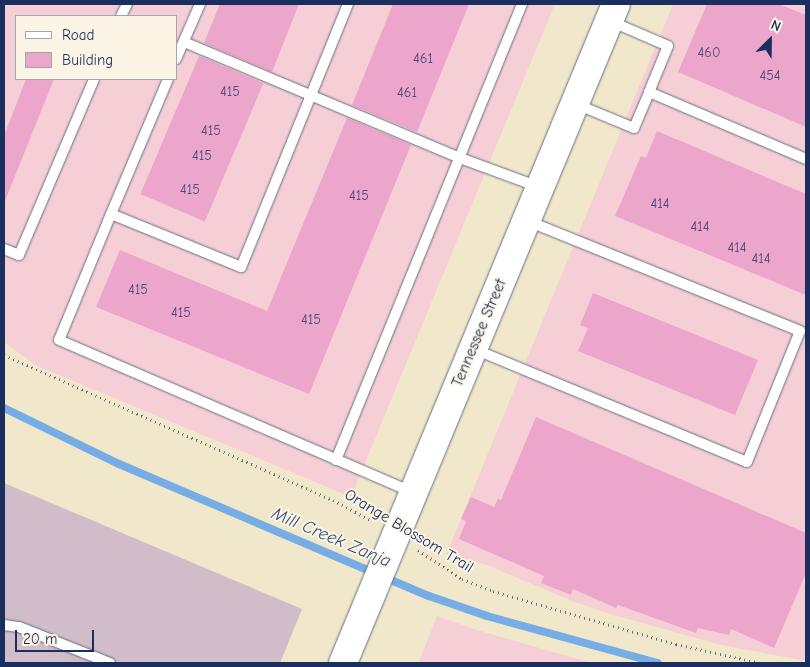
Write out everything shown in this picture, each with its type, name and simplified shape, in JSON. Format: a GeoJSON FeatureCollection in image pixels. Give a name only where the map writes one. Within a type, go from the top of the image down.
{"type":"FeatureCollection","features":[{"type":"Feature","properties":{"kind":"main road","name":"Tennessee Street"},"geometry":{"type":"LineString","coordinates":[[343,663],[613,12]]}},
{"type":"Feature","properties":{"kind":"lane"},"geometry":{"type":"LineString","coordinates":[[178,55],[200,4]]}},
{"type":"Feature","properties":{"kind":"lane"},"geometry":{"type":"LineString","coordinates":[[111,214],[241,267],[348,4]]}},
{"type":"Feature","properties":{"kind":"lane"},"geometry":{"type":"LineString","coordinates":[[336,460],[522,4]]}},
{"type":"Feature","properties":{"kind":"lane"},"geometry":{"type":"LineString","coordinates":[[575,103],[634,128],[668,46],[613,12]]}},
{"type":"Feature","properties":{"kind":"lane"},"geometry":{"type":"LineString","coordinates":[[184,42],[460,158],[540,187]]}},
{"type":"Feature","properties":{"kind":"lane"},"geometry":{"type":"LineString","coordinates":[[4,248],[18,255],[94,80]]}},
{"type":"Feature","properties":{"kind":"lane"},"geometry":{"type":"LineString","coordinates":[[168,80],[58,340],[413,493]]}},
{"type":"Feature","properties":{"kind":"lane"},"geometry":{"type":"LineString","coordinates":[[648,92],[806,159]]}},
{"type":"Feature","properties":{"kind":"lane"},"geometry":{"type":"LineString","coordinates":[[473,348],[748,462],[800,331],[526,220]]}},
{"type":"Feature","properties":{"kind":"lane"},"geometry":{"type":"LineString","coordinates":[[4,625],[19,626],[110,663]]}},
{"type":"Feature","properties":{"kind":"path","name":"Orange Blossom Trail"},"geometry":{"type":"LineString","coordinates":[[4,355],[333,500],[391,545],[494,591],[676,644],[760,663]]}},
{"type":"Feature","properties":{"kind":"shaded area"},"geometry":{"type":"Polygon","coordinates":[[[4,4],[555,4],[351,497],[37,366],[4,342],[4,4]]]}},
{"type":"Feature","properties":{"kind":"shaded area"},"geometry":{"type":"Polygon","coordinates":[[[673,4],[806,4],[806,661],[721,645],[610,614],[572,601],[487,565],[446,555],[673,4]]]}},
{"type":"Feature","properties":{"kind":"shaded area"},"geometry":{"type":"Polygon","coordinates":[[[4,483],[302,609],[280,663],[4,663],[4,483]]]}},
{"type":"Feature","properties":{"kind":"shaded area"},"geometry":{"type":"Polygon","coordinates":[[[437,616],[477,630],[592,663],[425,663],[419,661],[437,616]]]}},
{"type":"Feature","properties":{"kind":"building"},"geometry":{"type":"Polygon","coordinates":[[[220,4],[299,4],[272,72],[204,43],[220,4]]]}},
{"type":"Feature","properties":{"kind":"building"},"geometry":{"type":"Polygon","coordinates":[[[393,4],[469,4],[417,132],[352,105],[393,4]]]}},
{"type":"Feature","properties":{"kind":"building"},"geometry":{"type":"Polygon","coordinates":[[[707,4],[779,4],[806,15],[806,127],[678,72],[707,4]]]}},
{"type":"Feature","properties":{"kind":"building"},"geometry":{"type":"Polygon","coordinates":[[[199,56],[263,83],[205,221],[140,194],[199,56]]]}},
{"type":"Feature","properties":{"kind":"building"},"geometry":{"type":"Polygon","coordinates":[[[26,80],[54,80],[5,201],[4,136],[26,80]]]}},
{"type":"Feature","properties":{"kind":"building"},"geometry":{"type":"Polygon","coordinates":[[[347,118],[411,145],[309,394],[96,307],[120,250],[267,311],[347,118]]]}},
{"type":"Feature","properties":{"kind":"building"},"geometry":{"type":"Polygon","coordinates":[[[657,131],[806,194],[806,295],[615,216],[641,156],[646,158],[657,131]]]}},
{"type":"Feature","properties":{"kind":"building"},"geometry":{"type":"Polygon","coordinates":[[[593,293],[758,360],[735,415],[578,351],[588,328],[580,325],[593,293]]]}},
{"type":"Feature","properties":{"kind":"building"},"geometry":{"type":"Polygon","coordinates":[[[536,417],[806,533],[806,573],[774,648],[731,629],[729,635],[698,628],[696,633],[618,605],[616,608],[573,589],[571,595],[541,583],[544,576],[459,539],[466,521],[461,519],[471,497],[494,507],[498,499],[501,500],[536,417]]]}},
{"type":"Feature","properties":{"kind":"waterway","name":"Mill Creek Zanja"},"geometry":{"type":"LineString","coordinates":[[4,408],[119,464],[429,596],[487,616],[658,663]]}}]}
